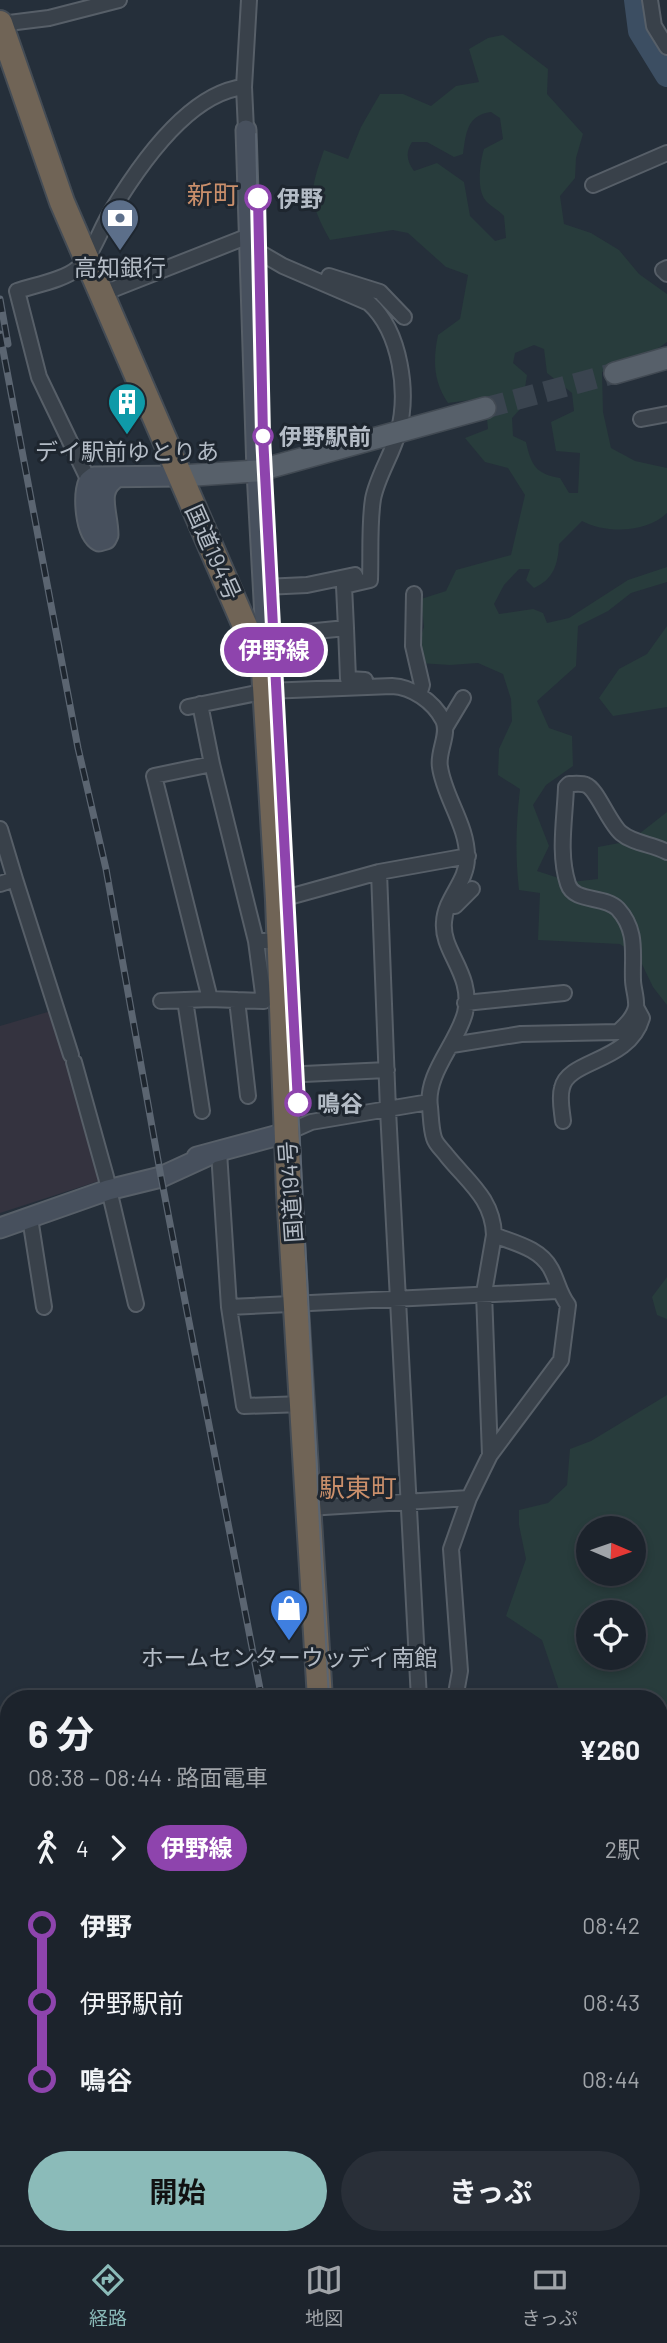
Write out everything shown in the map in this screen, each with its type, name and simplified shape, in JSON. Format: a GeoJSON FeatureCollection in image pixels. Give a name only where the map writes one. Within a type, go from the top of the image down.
{"type":"FeatureCollection","features":[{"type":"Feature","properties":{"kind":"highway","name":"国道194号"},"geometry":{"type":"LineString","coordinates":[[0,24],[62,202],[104,293],[181,476],[263,644],[278,900],[268,941],[283,1075],[319,1690]]}},
{"type":"Feature","properties":{"kind":"main road"},"geometry":{"type":"LineString","coordinates":[[615,373],[667,358]]}},
{"type":"Feature","properties":{"kind":"main road"},"geometry":{"type":"LineString","coordinates":[[181,476],[257,471],[485,408]]}},
{"type":"Feature","properties":{"kind":"street"},"geometry":{"type":"LineString","coordinates":[[0,24],[49,18],[119,0]]}},
{"type":"Feature","properties":{"kind":"street"},"geometry":{"type":"LineString","coordinates":[[249,0],[244,87],[257,471],[264,587],[263,644],[346,628]]}},
{"type":"Feature","properties":{"kind":"street"},"geometry":{"type":"LineString","coordinates":[[650,0],[667,47]]}},
{"type":"Feature","properties":{"kind":"street"},"geometry":{"type":"LineString","coordinates":[[117,477],[108,482],[103,492],[108,534],[106,539],[99,541],[91,531],[86,498],[89,481],[39,377],[17,291],[75,270],[86,258],[111,211],[178,124],[207,98],[224,89],[244,87]]}},
{"type":"Feature","properties":{"kind":"street"},"geometry":{"type":"LineString","coordinates":[[593,185],[667,153]]}},
{"type":"Feature","properties":{"kind":"street"},"geometry":{"type":"LineString","coordinates":[[251,242],[283,266],[350,293],[380,313],[396,349],[401,392],[399,431],[373,497],[370,580],[344,586],[348,680],[380,681],[392,686]]}},
{"type":"Feature","properties":{"kind":"street"},"geometry":{"type":"LineString","coordinates":[[104,293],[251,242]]}},
{"type":"Feature","properties":{"kind":"street"},"geometry":{"type":"LineString","coordinates":[[283,266],[309,269],[380,292],[404,317]]}},
{"type":"Feature","properties":{"kind":"street"},"geometry":{"type":"LineString","coordinates":[[667,268],[663,270],[667,274]]}},
{"type":"Feature","properties":{"kind":"street"},"geometry":{"type":"LineString","coordinates":[[641,419],[667,414]]}},
{"type":"Feature","properties":{"kind":"street"},"geometry":{"type":"LineString","coordinates":[[89,481],[94,477],[181,476]]}},
{"type":"Feature","properties":{"kind":"street"},"geometry":{"type":"LineString","coordinates":[[264,587],[307,585],[346,576],[371,575]]}},
{"type":"Feature","properties":{"kind":"street"},"geometry":{"type":"LineString","coordinates":[[414,594],[413,646],[422,685],[419,695]]}},
{"type":"Feature","properties":{"kind":"street"},"geometry":{"type":"LineString","coordinates":[[160,1001],[264,1001],[268,941],[194,705],[267,691],[404,687],[419,695],[433,708],[445,728]]}},
{"type":"Feature","properties":{"kind":"street"},"geometry":{"type":"LineString","coordinates":[[463,698],[445,728],[439,765],[468,856],[466,875],[444,922],[446,942],[459,963],[466,990],[466,1003],[452,1045],[436,1074],[429,1102],[435,1140],[489,1204],[494,1217],[494,1235],[484,1293],[490,1455]]}},
{"type":"Feature","properties":{"kind":"street"},"geometry":{"type":"LineString","coordinates":[[210,999],[155,776],[212,764]]}},
{"type":"Feature","properties":{"kind":"street"},"geometry":{"type":"LineString","coordinates":[[563,1121],[562,1086],[568,1075],[624,1053],[642,1018],[636,1007],[632,979],[635,945],[627,921],[616,906],[576,894],[568,886],[564,858],[566,787],[569,784],[586,785],[593,790],[607,817],[618,831],[628,839],[667,852]]}},
{"type":"Feature","properties":{"kind":"street"},"geometry":{"type":"LineString","coordinates":[[0,829],[110,1190],[136,1304]]}},
{"type":"Feature","properties":{"kind":"street"},"geometry":{"type":"LineString","coordinates":[[278,900],[379,873],[468,856]]}},
{"type":"Feature","properties":{"kind":"street"},"geometry":{"type":"LineString","coordinates":[[379,873],[388,1110],[419,1690]]}},
{"type":"Feature","properties":{"kind":"street"},"geometry":{"type":"LineString","coordinates":[[0,884],[15,879]]}},
{"type":"Feature","properties":{"kind":"street"},"geometry":{"type":"LineString","coordinates":[[444,922],[472,889]]}},
{"type":"Feature","properties":{"kind":"street"},"geometry":{"type":"LineString","coordinates":[[466,1003],[564,993]]}},
{"type":"Feature","properties":{"kind":"street"},"geometry":{"type":"LineString","coordinates":[[185,1000],[202,1111]]}},
{"type":"Feature","properties":{"kind":"street"},"geometry":{"type":"LineString","coordinates":[[237,1000],[248,1096]]}},
{"type":"Feature","properties":{"kind":"street"},"geometry":{"type":"LineString","coordinates":[[452,1045],[521,1034],[618,1032],[627,1024],[636,1007]]}},
{"type":"Feature","properties":{"kind":"street"},"geometry":{"type":"LineString","coordinates":[[283,1075],[387,1070]]}},
{"type":"Feature","properties":{"kind":"street"},"geometry":{"type":"LineString","coordinates":[[0,1228],[110,1190],[160,1166],[286,1133],[311,1122],[429,1102]]}},
{"type":"Feature","properties":{"kind":"street"},"geometry":{"type":"LineString","coordinates":[[214,1153],[229,1307],[244,1406],[303,1404]]}},
{"type":"Feature","properties":{"kind":"street"},"geometry":{"type":"LineString","coordinates":[[30,1218],[44,1307]]}},
{"type":"Feature","properties":{"kind":"street"},"geometry":{"type":"LineString","coordinates":[[457,1690],[460,1671],[451,1549],[469,1498],[490,1455],[561,1360],[568,1304],[557,1291],[545,1259],[528,1248],[494,1235]]}},
{"type":"Feature","properties":{"kind":"street"},"geometry":{"type":"LineString","coordinates":[[229,1307],[557,1291]]}},
{"type":"Feature","properties":{"kind":"street"},"geometry":{"type":"LineString","coordinates":[[308,1508],[469,1498]]}},
{"type":"Feature","properties":{"kind":"shaded area"},"geometry":{"type":"Polygon","coordinates":[[[51,1011],[102,1180],[0,1213],[0,1026],[51,1011]]]}},
{"type":"Feature","properties":{"kind":"green space"},"geometry":{"type":"Polygon","coordinates":[[[503,35],[548,69],[547,94],[583,134],[576,158],[575,178],[560,196],[564,224],[591,233],[619,250],[639,274],[667,294],[667,342],[653,352],[602,372],[603,412],[611,448],[635,461],[667,468],[667,513],[648,525],[637,528],[603,528],[582,521],[559,544],[556,564],[546,580],[534,588],[526,580],[530,569],[519,569],[504,585],[494,604],[499,614],[533,609],[543,613],[547,623],[569,618],[628,580],[667,567],[667,582],[631,593],[608,611],[578,626],[576,666],[537,701],[549,728],[572,736],[573,766],[546,785],[533,805],[549,846],[537,871],[571,882],[598,879],[598,847],[630,841],[667,812],[667,1005],[653,987],[639,958],[620,944],[538,940],[540,893],[519,890],[516,839],[520,789],[498,775],[499,749],[512,721],[511,699],[503,674],[478,663],[419,663],[417,647],[424,627],[421,599],[446,591],[456,570],[511,555],[525,495],[508,468],[485,462],[465,438],[488,429],[485,398],[448,403],[439,387],[435,362],[438,335],[460,319],[468,275],[446,267],[408,233],[393,230],[330,240],[314,205],[314,187],[324,150],[348,159],[361,127],[380,94],[403,94],[431,106],[456,86],[479,82],[469,49],[488,38],[503,35]],[[491,112],[472,121],[463,154],[454,157],[427,142],[412,142],[408,157],[414,171],[437,163],[464,182],[470,216],[495,241],[506,238],[504,216],[486,201],[480,183],[484,149],[503,139],[500,118],[491,112]],[[534,345],[515,353],[513,363],[527,375],[522,407],[512,418],[513,436],[526,442],[530,457],[540,471],[560,478],[569,493],[578,493],[580,453],[556,451],[551,422],[574,411],[572,393],[547,373],[544,349],[534,345]]]}},
{"type":"Feature","properties":{"kind":"green space"},"geometry":{"type":"Polygon","coordinates":[[[667,626],[667,707],[613,716],[599,698],[619,669],[647,654],[667,626]]]}},
{"type":"Feature","properties":{"kind":"green space"},"geometry":{"type":"Polygon","coordinates":[[[667,1277],[667,1319],[657,1315],[652,1297],[667,1277]]]}},
{"type":"Feature","properties":{"kind":"green space"},"geometry":{"type":"Polygon","coordinates":[[[667,1395],[667,1690],[559,1690],[542,1640],[506,1616],[526,1559],[519,1525],[519,1510],[548,1503],[567,1485],[570,1449],[591,1441],[667,1395]]]}},
{"type":"Feature","properties":{"kind":"waterway"},"geometry":{"type":"LineString","coordinates":[[636,0],[640,31],[667,75]]}},
{"type":"Feature","properties":{"kind":"tunnel"},"geometry":{"type":"LineString","coordinates":[[485,408],[615,373]]}},
{"type":"Feature","properties":{"kind":"tram line"},"geometry":{"type":"LineString","coordinates":[[256,134],[263,436],[329,1690]]}},
{"type":"Feature","properties":{"kind":"tram line","name":"伊野線"},"geometry":{"type":"LineString","coordinates":[[258,198],[263,436],[298,1103]]}},
{"type":"Feature","properties":{"kind":"railway"},"geometry":{"type":"LineString","coordinates":[[0,299],[8,344]]}},
{"type":"Feature","properties":{"kind":"railway"},"geometry":{"type":"LineString","coordinates":[[0,334],[78,748],[106,869],[161,1177],[260,1690]]}},
{"type":"Feature","properties":{"kind":"place","name":"伊野"},"geometry":{"type":"Point","coordinates":[258,198]}},
{"type":"Feature","properties":{"kind":"place","name":"高知銀行"},"geometry":{"type":"Point","coordinates":[120,252]}},
{"type":"Feature","properties":{"kind":"place","name":"デイ駅前ゆとりあ"},"geometry":{"type":"Point","coordinates":[127,436]}},
{"type":"Feature","properties":{"kind":"place","name":"伊野駅前"},"geometry":{"type":"Point","coordinates":[263,436]}},
{"type":"Feature","properties":{"kind":"place","name":"鳴谷"},"geometry":{"type":"Point","coordinates":[298,1103]}},
{"type":"Feature","properties":{"kind":"place","name":"ホームセンターウッディ南館"},"geometry":{"type":"Point","coordinates":[289,1642]}},
{"type":"Feature","properties":{"kind":"district","name":"新町"},"geometry":{"type":"Point","coordinates":[213,193]}},
{"type":"Feature","properties":{"kind":"district","name":"駅東町"},"geometry":{"type":"Point","coordinates":[358,1486]}}]}
